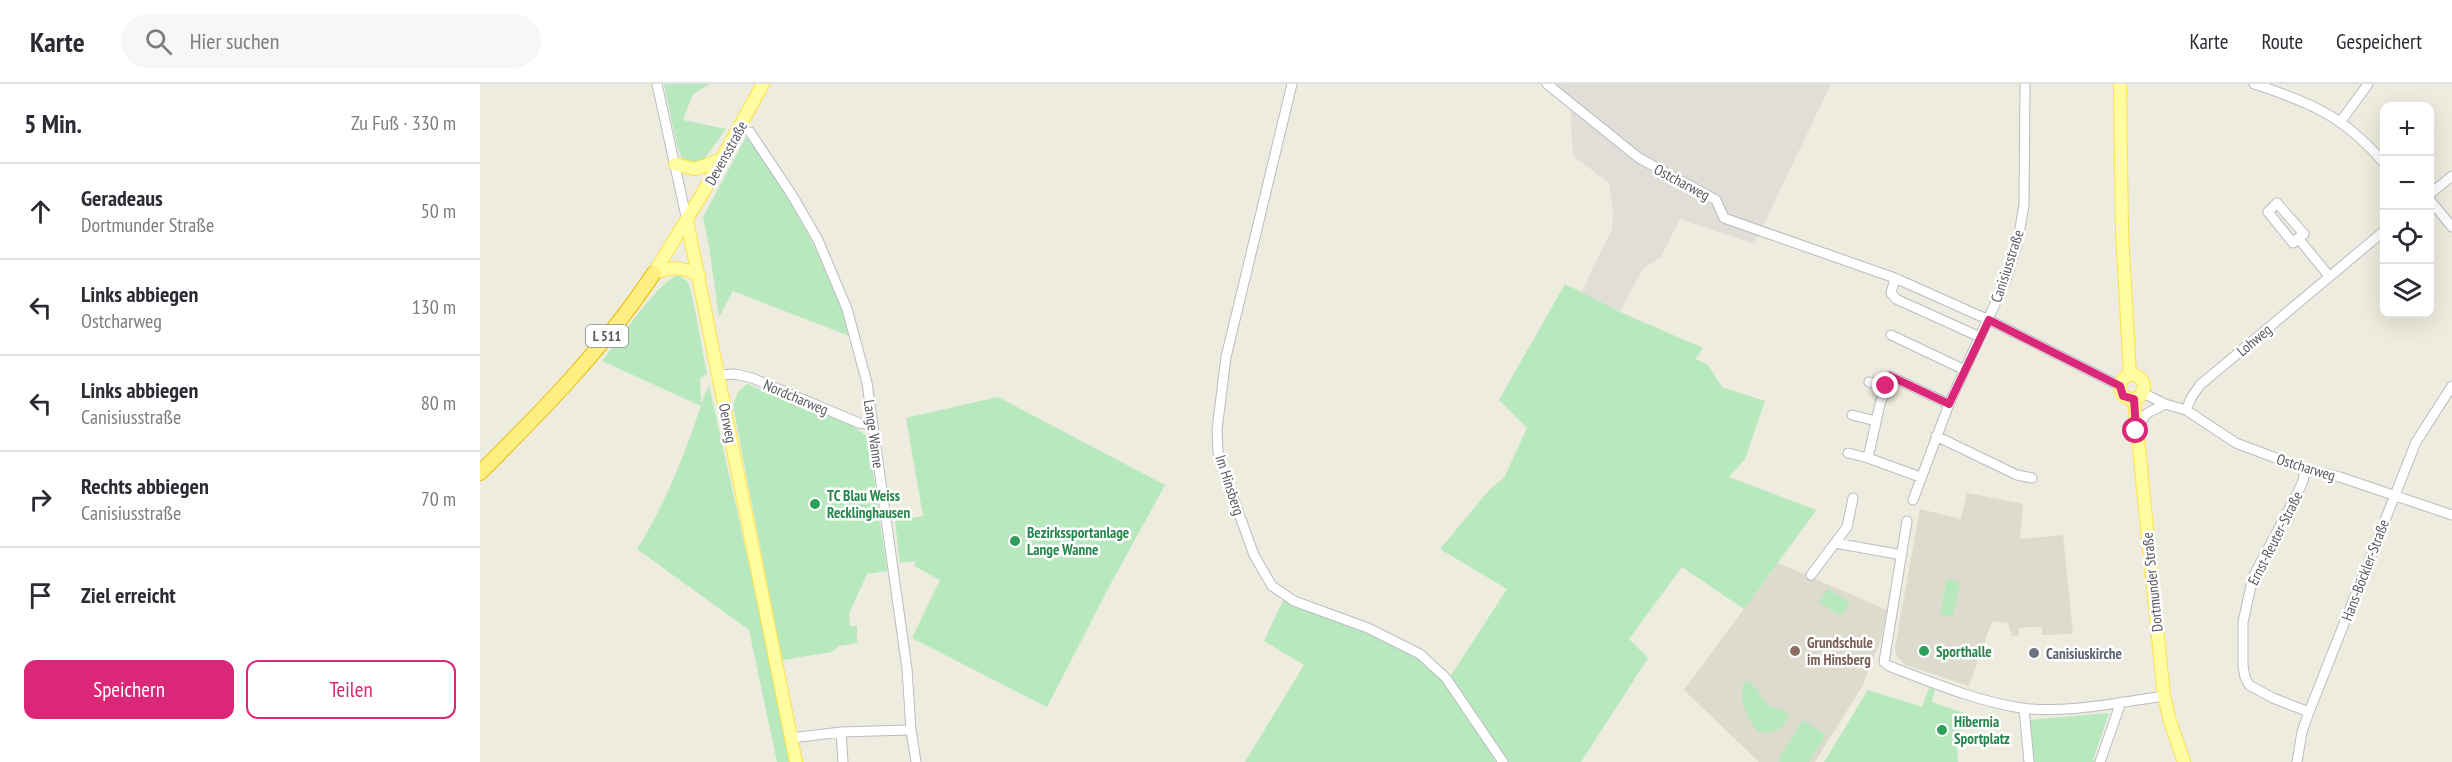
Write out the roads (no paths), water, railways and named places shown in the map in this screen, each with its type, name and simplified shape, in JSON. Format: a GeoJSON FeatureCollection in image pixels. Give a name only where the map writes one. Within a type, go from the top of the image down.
{"type":"FeatureCollection","features":[{"type":"Feature","properties":{"kind":"highway","name":"L 511"},"geometry":{"type":"LineString","coordinates":[[480,473],[581,368],[624,315],[654,273]]}},
{"type":"Feature","properties":{"kind":"main road","name":"Devensstraße"},"geometry":{"type":"LineString","coordinates":[[687,221],[763,84]]}},
{"type":"Feature","properties":{"kind":"main road"},"geometry":{"type":"LineString","coordinates":[[2120,84],[2122,232],[2130,375]]}},
{"type":"Feature","properties":{"kind":"main road"},"geometry":{"type":"LineString","coordinates":[[675,164],[695,170],[723,159]]}},
{"type":"Feature","properties":{"kind":"main road","name":"L 511"},"geometry":{"type":"LineString","coordinates":[[654,273],[687,221]]}},
{"type":"Feature","properties":{"kind":"main road","name":"Oerweg"},"geometry":{"type":"LineString","coordinates":[[687,221],[796,762]]}},
{"type":"Feature","properties":{"kind":"main road"},"geometry":{"type":"LineString","coordinates":[[654,273],[673,267],[682,267],[699,275]]}},
{"type":"Feature","properties":{"kind":"main road"},"geometry":{"type":"LineString","coordinates":[[2130,375],[2137,375],[2142,380],[2144,386],[2138,396],[2123,396],[2120,386],[2122,380],[2130,375]]}},
{"type":"Feature","properties":{"kind":"main road","name":"Dortmunder Straße"},"geometry":{"type":"LineString","coordinates":[[2138,396],[2136,431],[2164,696],[2184,762]]}},
{"type":"Feature","properties":{"kind":"street","name":"Oerweg"},"geometry":{"type":"LineString","coordinates":[[657,84],[687,221]]}},
{"type":"Feature","properties":{"kind":"street","name":"Im Hinsberg"},"geometry":{"type":"LineString","coordinates":[[1292,84],[1226,357],[1217,430],[1218,452],[1222,467],[1261,572],[1272,586],[1294,601],[1390,637],[1420,654],[1446,678],[1503,762]]}},
{"type":"Feature","properties":{"kind":"street","name":"Ostcharweg"},"geometry":{"type":"LineString","coordinates":[[1547,84],[1605,133],[1639,158],[1716,200],[1724,218],[1894,278],[1989,320],[2120,386]]}},
{"type":"Feature","properties":{"kind":"street","name":"Canisiusstraße"},"geometry":{"type":"LineString","coordinates":[[1913,500],[1949,404],[1989,320],[2017,245],[2024,205],[2025,84]]}},
{"type":"Feature","properties":{"kind":"street"},"geometry":{"type":"LineString","coordinates":[[2254,84],[2297,98],[2342,121],[2380,159]]}},
{"type":"Feature","properties":{"kind":"street"},"geometry":{"type":"LineString","coordinates":[[2342,121],[2368,84]]}},
{"type":"Feature","properties":{"kind":"street","name":"Lange Wanne"},"geometry":{"type":"LineString","coordinates":[[750,132],[792,195],[818,240],[847,309],[867,383],[904,650],[916,762]]}},
{"type":"Feature","properties":{"kind":"street"},"geometry":{"type":"LineString","coordinates":[[2434,191],[2452,176]]}},
{"type":"Feature","properties":{"kind":"street"},"geometry":{"type":"LineString","coordinates":[[2434,205],[2452,227]]}},
{"type":"Feature","properties":{"kind":"street","name":"Lohweg"},"geometry":{"type":"LineString","coordinates":[[2186,410],[2200,385],[2380,235]]}},
{"type":"Feature","properties":{"kind":"street"},"geometry":{"type":"LineString","coordinates":[[2298,238],[2329,276]]}},
{"type":"Feature","properties":{"kind":"street"},"geometry":{"type":"LineString","coordinates":[[1894,278],[1892,296],[1980,337]]}},
{"type":"Feature","properties":{"kind":"street"},"geometry":{"type":"LineString","coordinates":[[1891,335],[1965,370]]}},
{"type":"Feature","properties":{"kind":"street","name":"Nordcharweg"},"geometry":{"type":"LineString","coordinates":[[719,375],[735,374],[752,378],[859,423],[873,424]]}},
{"type":"Feature","properties":{"kind":"street"},"geometry":{"type":"LineString","coordinates":[[1868,458],[1876,421],[1890,376],[1949,404]]}},
{"type":"Feature","properties":{"kind":"street"},"geometry":{"type":"LineString","coordinates":[[1869,382],[1886,386]]}},
{"type":"Feature","properties":{"kind":"street","name":"Hans-Böckler-Straße"},"geometry":{"type":"LineString","coordinates":[[2297,762],[2302,732],[2309,712],[2393,494],[2416,442],[2452,386]]}},
{"type":"Feature","properties":{"kind":"street","name":"Ostcharweg"},"geometry":{"type":"LineString","coordinates":[[2138,396],[2186,410],[2236,442],[2305,469],[2393,494],[2452,515]]}},
{"type":"Feature","properties":{"kind":"street"},"geometry":{"type":"LineString","coordinates":[[2136,431],[2146,414],[2166,404]]}},
{"type":"Feature","properties":{"kind":"street"},"geometry":{"type":"LineString","coordinates":[[1852,415],[1876,421]]}},
{"type":"Feature","properties":{"kind":"street"},"geometry":{"type":"LineString","coordinates":[[1936,436],[2017,475],[2032,478]]}},
{"type":"Feature","properties":{"kind":"street"},"geometry":{"type":"LineString","coordinates":[[1848,453],[1920,477]]}},
{"type":"Feature","properties":{"kind":"street","name":"Ernst-Reuter-Straße"},"geometry":{"type":"LineString","coordinates":[[2305,469],[2297,494],[2253,577],[2242,622],[2243,666],[2249,685],[2273,698],[2309,712]]}},
{"type":"Feature","properties":{"kind":"street"},"geometry":{"type":"LineString","coordinates":[[1810,576],[1847,527],[1853,498]]}},
{"type":"Feature","properties":{"kind":"street"},"geometry":{"type":"LineString","coordinates":[[1907,521],[1884,662],[1988,701],[2024,708],[2066,708],[2164,696]]}},
{"type":"Feature","properties":{"kind":"street"},"geometry":{"type":"LineString","coordinates":[[1835,543],[1902,555]]}},
{"type":"Feature","properties":{"kind":"street"},"geometry":{"type":"LineString","coordinates":[[2100,762],[2121,702]]}},
{"type":"Feature","properties":{"kind":"street"},"geometry":{"type":"LineString","coordinates":[[2024,708],[2030,762]]}},
{"type":"Feature","properties":{"kind":"street"},"geometry":{"type":"LineString","coordinates":[[791,738],[841,732],[907,730]]}},
{"type":"Feature","properties":{"kind":"street"},"geometry":{"type":"LineString","coordinates":[[841,732],[843,762]]}},
{"type":"Feature","properties":{"kind":"place","name":"TC Blau Weiss Recklinghausen"},"geometry":{"type":"Point","coordinates":[815,504]}},
{"type":"Feature","properties":{"kind":"place","name":"Bezirkssportanlage Lange Wanne"},"geometry":{"type":"Point","coordinates":[1015,541]}},
{"type":"Feature","properties":{"kind":"place","name":"Grundschule im Hinsberg"},"geometry":{"type":"Point","coordinates":[1795,651]}},
{"type":"Feature","properties":{"kind":"place","name":"Sporthalle"},"geometry":{"type":"Point","coordinates":[1924,651]}},
{"type":"Feature","properties":{"kind":"place","name":"Canisiuskirche"},"geometry":{"type":"Point","coordinates":[2034,653]}},
{"type":"Feature","properties":{"kind":"place","name":"Hibernia Sportplatz"},"geometry":{"type":"Point","coordinates":[1942,730]}}]}
